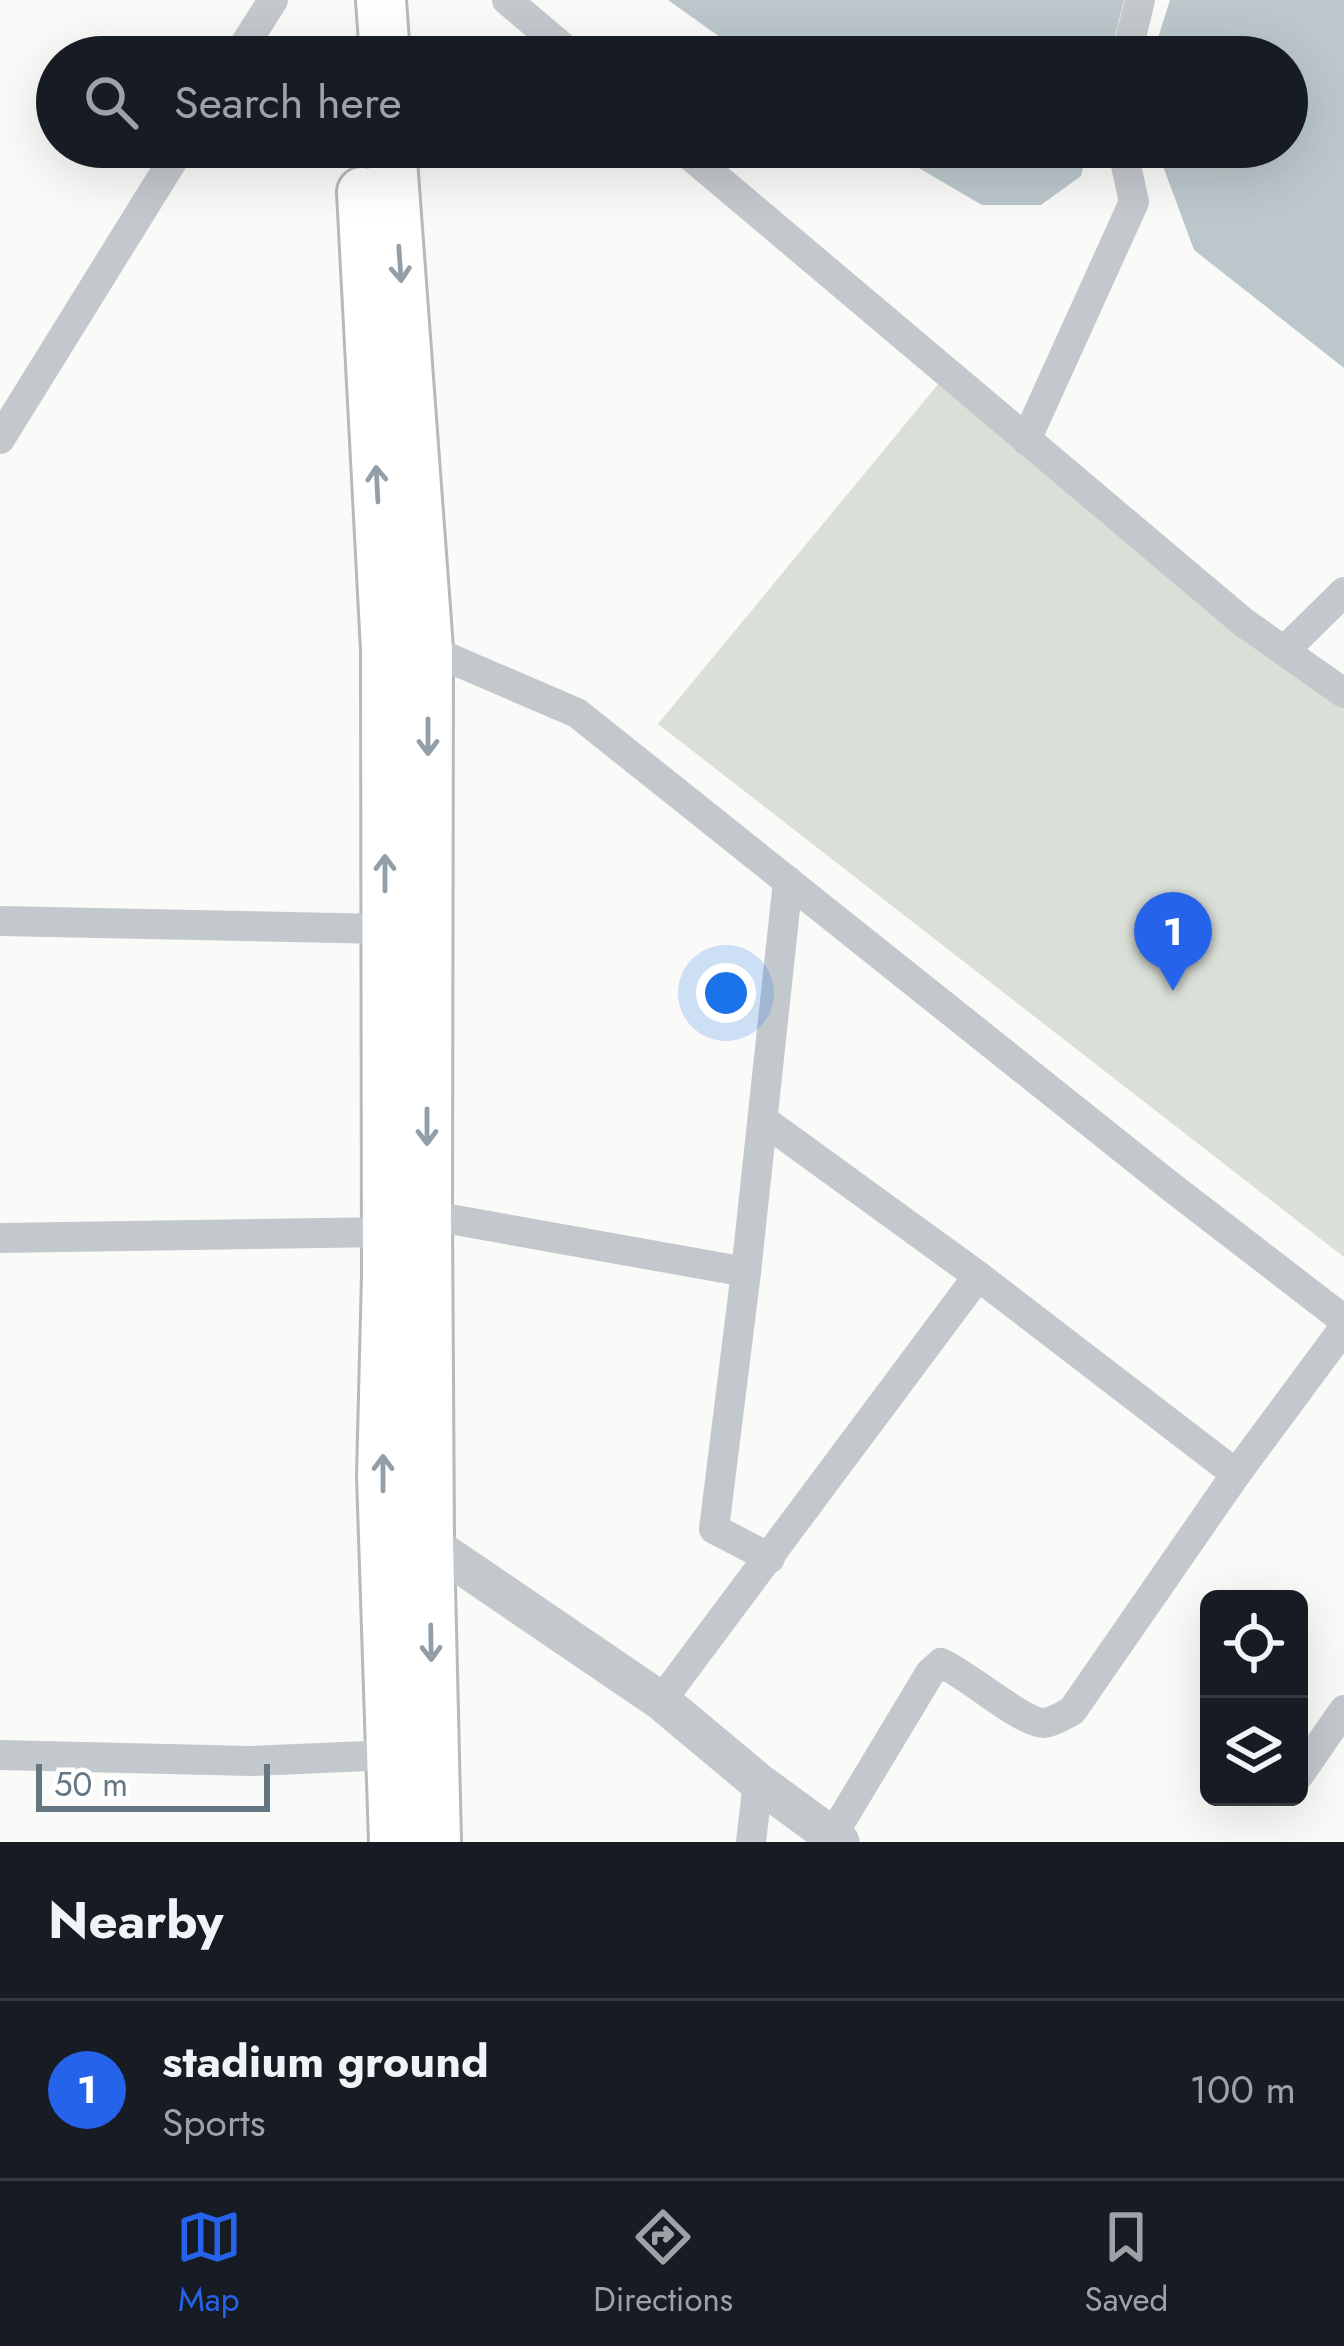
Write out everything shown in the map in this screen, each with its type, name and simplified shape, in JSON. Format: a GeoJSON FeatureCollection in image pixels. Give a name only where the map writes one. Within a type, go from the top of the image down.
{"type":"FeatureCollection","features":[{"type":"Feature","properties":{"kind":"main road"},"geometry":{"type":"LineString","coordinates":[[352,0],[354,36]]}},
{"type":"Feature","properties":{"kind":"main road"},"geometry":{"type":"LineString","coordinates":[[380,0],[383,36]]}},
{"type":"Feature","properties":{"kind":"main road"},"geometry":{"type":"LineString","coordinates":[[361,168],[386,650],[385,929],[407,1224]]}},
{"type":"Feature","properties":{"kind":"main road"},"geometry":{"type":"LineString","coordinates":[[393,168],[428,649],[407,1224],[407,1540],[391,1755],[394,1842]]}},
{"type":"Feature","properties":{"kind":"main road"},"geometry":{"type":"LineString","coordinates":[[407,1540],[436,1842]]}},
{"type":"Feature","properties":{"kind":"street"},"geometry":{"type":"LineString","coordinates":[[250,36],[273,0]]}},
{"type":"Feature","properties":{"kind":"street"},"geometry":{"type":"LineString","coordinates":[[507,0],[549,36]]}},
{"type":"Feature","properties":{"kind":"street"},"geometry":{"type":"LineString","coordinates":[[1131,36],[1140,0]]}},
{"type":"Feature","properties":{"kind":"street"},"geometry":{"type":"LineString","coordinates":[[0,440],[169,168]]}},
{"type":"Feature","properties":{"kind":"street"},"geometry":{"type":"LineString","coordinates":[[705,168],[1243,622],[1344,693]]}},
{"type":"Feature","properties":{"kind":"street"},"geometry":{"type":"LineString","coordinates":[[1026,440],[1134,202],[1127,168]]}},
{"type":"Feature","properties":{"kind":"street"},"geometry":{"type":"LineString","coordinates":[[1284,651],[1344,592]]}},
{"type":"Feature","properties":{"kind":"street"},"geometry":{"type":"LineString","coordinates":[[407,1540],[661,1701],[836,1839],[930,1673],[941,1663],[1041,1724],[1072,1711],[1344,1324],[578,713],[428,649]]}},
{"type":"Feature","properties":{"kind":"street"},"geometry":{"type":"LineString","coordinates":[[770,1558],[714,1529],[788,881]]}},
{"type":"Feature","properties":{"kind":"street"},"geometry":{"type":"LineString","coordinates":[[0,921],[385,929]]}},
{"type":"Feature","properties":{"kind":"street"},"geometry":{"type":"LineString","coordinates":[[763,1120],[978,1276],[1236,1474]]}},
{"type":"Feature","properties":{"kind":"street"},"geometry":{"type":"LineString","coordinates":[[0,1238],[407,1224],[746,1272]]}},
{"type":"Feature","properties":{"kind":"street"},"geometry":{"type":"LineString","coordinates":[[661,1701],[978,1276]]}},
{"type":"Feature","properties":{"kind":"street"},"geometry":{"type":"LineString","coordinates":[[1308,1762],[1344,1710]]}},
{"type":"Feature","properties":{"kind":"street"},"geometry":{"type":"LineString","coordinates":[[0,1755],[251,1761],[391,1755]]}},
{"type":"Feature","properties":{"kind":"street"},"geometry":{"type":"LineString","coordinates":[[751,1842],[758,1781]]}},
{"type":"Feature","properties":{"kind":"shaded area"},"geometry":{"type":"Polygon","coordinates":[[[668,0],[1124,0],[1115,36],[719,36],[668,0]]]}},
{"type":"Feature","properties":{"kind":"shaded area"},"geometry":{"type":"Polygon","coordinates":[[[1170,0],[1344,0],[1344,368],[1194,250],[1164,168],[1308,168],[1308,36],[1159,36],[1170,0]]]}},
{"type":"Feature","properties":{"kind":"shaded area"},"geometry":{"type":"Polygon","coordinates":[[[919,168],[1083,168],[1081,176],[1041,205],[982,205],[919,168]]]}},
{"type":"Feature","properties":{"kind":"shaded area"},"geometry":{"type":"Polygon","coordinates":[[[940,382],[1344,681],[1344,1257],[658,724],[940,382]]]}},
{"type":"Feature","properties":{"kind":"place","name":"stadium ground"},"geometry":{"type":"Point","coordinates":[1173,991]}}]}
